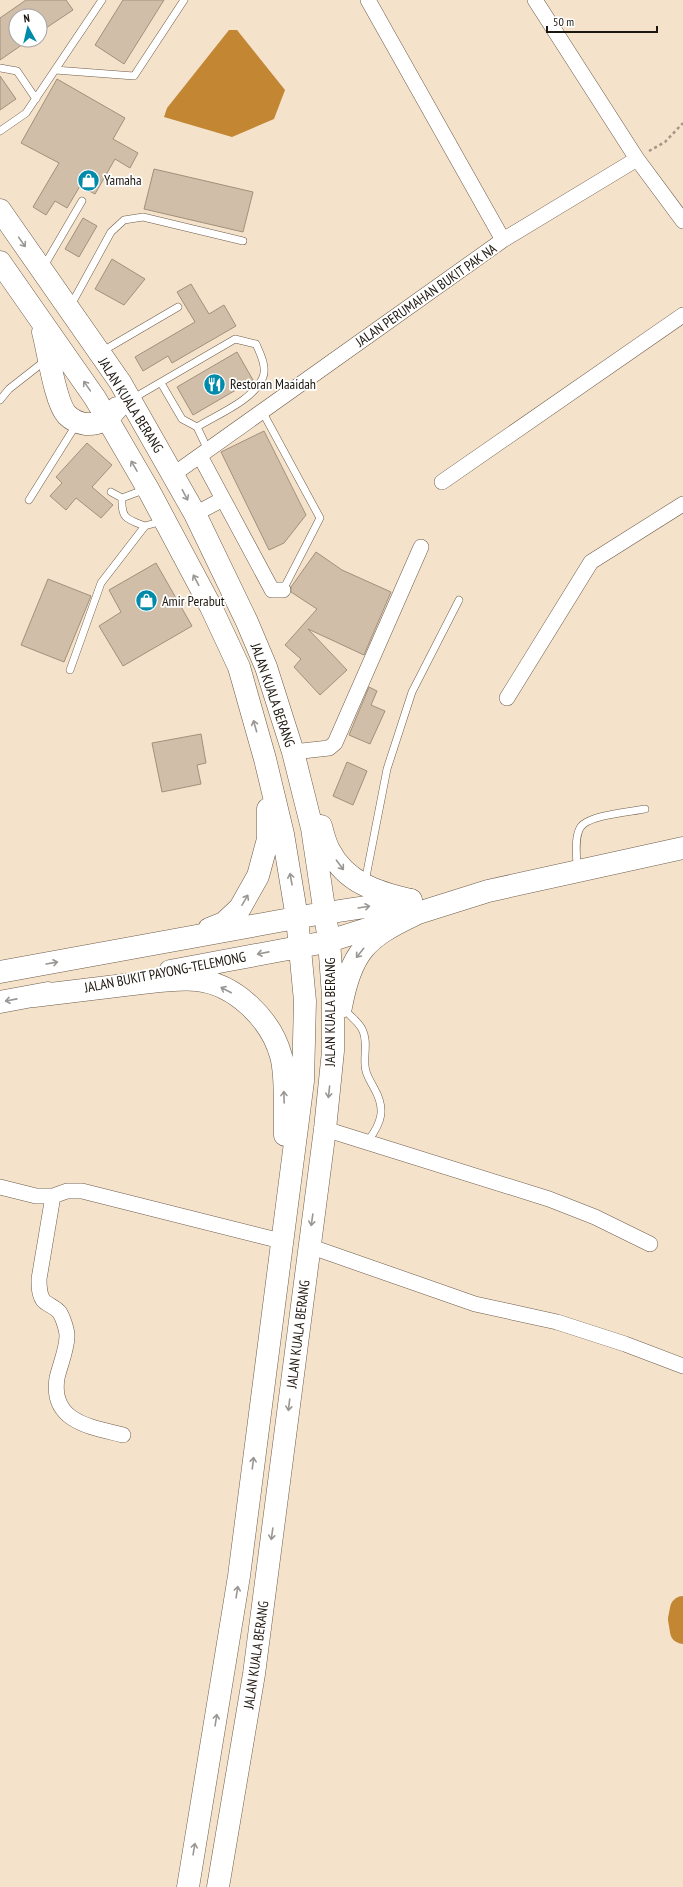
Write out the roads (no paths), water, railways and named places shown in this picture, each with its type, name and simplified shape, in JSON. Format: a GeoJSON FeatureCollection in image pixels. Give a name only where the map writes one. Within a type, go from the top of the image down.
{"type":"FeatureCollection","features":[{"type":"Feature","properties":{"kind":"main road","name":"JALAN KUALA BERANG"},"geometry":{"type":"LineString","coordinates":[[0,210],[125,391],[174,474],[247,622],[266,667],[294,752],[312,828],[326,913],[333,996],[333,1051],[325,1129],[308,1246],[254,1674],[218,1887]]}},
{"type":"Feature","properties":{"kind":"main road","name":"JALAN KUALA BERANG"},"geometry":{"type":"LineString","coordinates":[[0,262],[95,398],[148,489],[155,523],[211,607],[239,667],[265,759],[283,834],[301,946],[305,1001],[303,1081],[281,1241],[239,1576],[188,1887]]}},
{"type":"Feature","properties":{"kind":"main road"},"geometry":{"type":"LineString","coordinates":[[41,321],[60,401],[66,414],[77,423],[94,425],[107,419],[118,407],[121,394],[125,391]]}},
{"type":"Feature","properties":{"kind":"main road"},"geometry":{"type":"LineString","coordinates":[[294,752],[329,850],[345,871],[364,886],[412,907]]}},
{"type":"Feature","properties":{"kind":"main road"},"geometry":{"type":"LineString","coordinates":[[191,937],[224,923],[240,908],[258,876],[268,839],[268,800],[265,759]]}},
{"type":"Feature","properties":{"kind":"main road"},"geometry":{"type":"LineString","coordinates":[[333,1051],[346,980],[356,958],[370,940],[412,907],[683,848]]}},
{"type":"Feature","properties":{"kind":"main road","name":"JALAN BUKIT PAYONG-TELEMONG"},"geometry":{"type":"LineString","coordinates":[[0,972],[326,913],[412,907]]}},
{"type":"Feature","properties":{"kind":"main road","name":"JALAN BUKIT PAYONG-TELEMONG"},"geometry":{"type":"LineString","coordinates":[[0,1002],[329,941],[412,907]]}},
{"type":"Feature","properties":{"kind":"main road"},"geometry":{"type":"LineString","coordinates":[[34,996],[166,981],[198,980],[214,984],[242,999],[262,1018],[273,1037],[281,1056],[284,1076],[287,1206]]}},
{"type":"Feature","properties":{"kind":"street"},"geometry":{"type":"LineString","coordinates":[[368,0],[503,240]]}},
{"type":"Feature","properties":{"kind":"street"},"geometry":{"type":"LineString","coordinates":[[535,0],[637,159],[683,221]]}},
{"type":"Feature","properties":{"kind":"street","name":"JALAN PERUMAHAN BUKIT PAK NA"},"geometry":{"type":"LineString","coordinates":[[174,474],[503,240],[637,159]]}},
{"type":"Feature","properties":{"kind":"street"},"geometry":{"type":"LineString","coordinates":[[442,482],[683,315]]}},
{"type":"Feature","properties":{"kind":"street"},"geometry":{"type":"LineString","coordinates":[[204,453],[223,499],[272,590],[283,590]]}},
{"type":"Feature","properties":{"kind":"street"},"geometry":{"type":"LineString","coordinates":[[195,514],[223,499]]}},
{"type":"Feature","properties":{"kind":"street"},"geometry":{"type":"LineString","coordinates":[[507,698],[591,562],[683,504]]}},
{"type":"Feature","properties":{"kind":"street"},"geometry":{"type":"LineString","coordinates":[[294,752],[329,748],[335,742],[421,547]]}},
{"type":"Feature","properties":{"kind":"street"},"geometry":{"type":"LineString","coordinates":[[325,1129],[368,1141],[549,1199],[595,1217],[650,1244]]}},
{"type":"Feature","properties":{"kind":"street"},"geometry":{"type":"LineString","coordinates":[[0,1187],[36,1196],[53,1196],[67,1191],[82,1191],[281,1241]]}},
{"type":"Feature","properties":{"kind":"street"},"geometry":{"type":"LineString","coordinates":[[53,1196],[39,1279],[39,1292],[43,1300],[60,1313],[67,1336],[57,1379],[56,1392],[59,1403],[65,1414],[76,1421],[123,1436]]}},
{"type":"Feature","properties":{"kind":"street"},"geometry":{"type":"LineString","coordinates":[[308,1246],[474,1304],[557,1322],[626,1344],[683,1366]]}},
{"type":"Feature","properties":{"kind":"lane"},"geometry":{"type":"LineString","coordinates":[[0,131],[26,113],[102,0]]}},
{"type":"Feature","properties":{"kind":"lane"},"geometry":{"type":"LineString","coordinates":[[55,70],[134,76],[184,0]]}},
{"type":"Feature","properties":{"kind":"lane"},"geometry":{"type":"LineString","coordinates":[[0,68],[17,71],[36,99]]}},
{"type":"Feature","properties":{"kind":"lane"},"geometry":{"type":"LineString","coordinates":[[42,270],[82,201]]}},
{"type":"Feature","properties":{"kind":"lane"},"geometry":{"type":"LineString","coordinates":[[69,309],[111,232],[124,220],[143,217],[244,241]]}},
{"type":"Feature","properties":{"kind":"lane"},"geometry":{"type":"LineString","coordinates":[[100,353],[178,307]]}},
{"type":"Feature","properties":{"kind":"lane"},"geometry":{"type":"LineString","coordinates":[[125,391],[161,383],[235,339],[256,344],[262,356],[264,376],[251,395],[197,427]]}},
{"type":"Feature","properties":{"kind":"lane"},"geometry":{"type":"LineString","coordinates":[[0,400],[9,389],[49,357]]}},
{"type":"Feature","properties":{"kind":"lane"},"geometry":{"type":"LineString","coordinates":[[161,383],[182,419],[197,427],[204,453]]}},
{"type":"Feature","properties":{"kind":"lane"},"geometry":{"type":"LineString","coordinates":[[262,411],[320,518],[283,590]]}},
{"type":"Feature","properties":{"kind":"lane"},"geometry":{"type":"LineString","coordinates":[[30,500],[77,423]]}},
{"type":"Feature","properties":{"kind":"lane"},"geometry":{"type":"LineString","coordinates":[[111,492],[122,498],[148,489]]}},
{"type":"Feature","properties":{"kind":"lane"},"geometry":{"type":"LineString","coordinates":[[122,498],[121,511],[127,518],[155,523]]}},
{"type":"Feature","properties":{"kind":"lane"},"geometry":{"type":"LineString","coordinates":[[70,670],[101,583],[155,523]]}},
{"type":"Feature","properties":{"kind":"lane"},"geometry":{"type":"LineString","coordinates":[[364,886],[387,769],[412,692],[459,600]]}},
{"type":"Feature","properties":{"kind":"lane"},"geometry":{"type":"LineString","coordinates":[[577,871],[577,837],[580,828],[590,820],[645,809]]}},
{"type":"Feature","properties":{"kind":"lane"},"geometry":{"type":"LineString","coordinates":[[341,1005],[363,1030],[365,1039],[364,1065],[366,1075],[377,1093],[380,1104],[380,1124],[368,1141]]}},
{"type":"Feature","properties":{"kind":"waterway"},"geometry":{"type":"LineString","coordinates":[[683,1609],[681,1619],[683,1631]]}},
{"type":"Feature","properties":{"kind":"place","name":"Yamaha"},"geometry":{"type":"Point","coordinates":[89,180]}},
{"type":"Feature","properties":{"kind":"place","name":"Restoran Maaidah"},"geometry":{"type":"Point","coordinates":[215,384]}},
{"type":"Feature","properties":{"kind":"place","name":"Amir Perabut"},"geometry":{"type":"Point","coordinates":[147,601]}}]}
